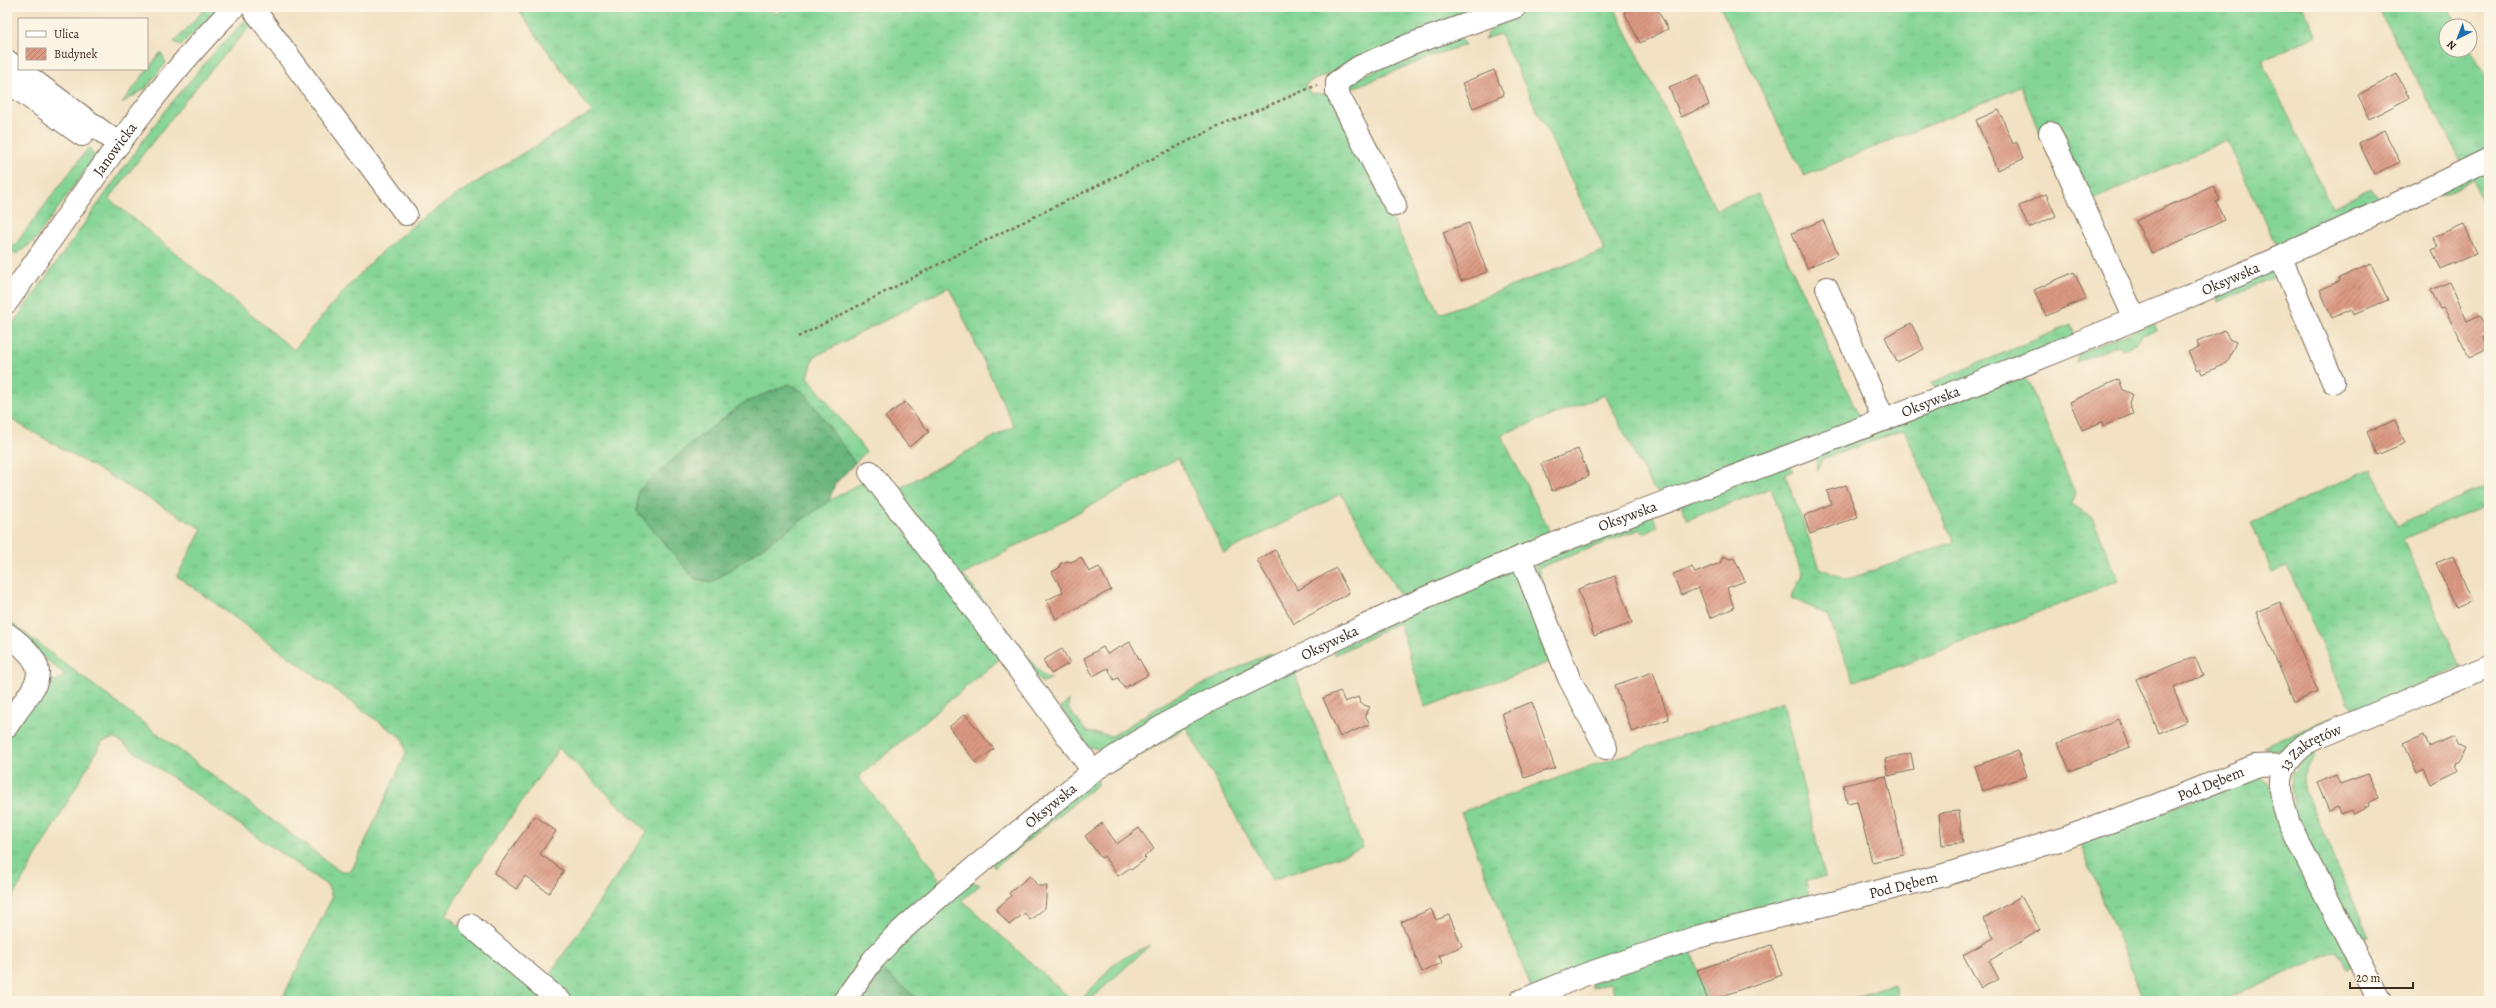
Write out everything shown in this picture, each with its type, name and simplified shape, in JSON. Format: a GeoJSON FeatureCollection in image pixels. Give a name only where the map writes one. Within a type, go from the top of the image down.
{"type":"FeatureCollection","features":[{"type":"Feature","properties":{"kind":"street","name":"Janowicka"},"geometry":{"type":"LineString","coordinates":[[7,302],[115,150],[168,80],[234,7]]}},
{"type":"Feature","properties":{"kind":"street"},"geometry":{"type":"LineString","coordinates":[[252,7],[301,70],[406,214]]}},
{"type":"Feature","properties":{"kind":"street"},"geometry":{"type":"LineString","coordinates":[[1394,205],[1337,92],[1337,82],[1359,67],[1409,45],[1515,7]]}},
{"type":"Feature","properties":{"kind":"street"},"geometry":{"type":"LineString","coordinates":[[7,61],[115,150]]}},
{"type":"Feature","properties":{"kind":"street"},"geometry":{"type":"LineString","coordinates":[[7,81],[115,150]]}},
{"type":"Feature","properties":{"kind":"street"},"geometry":{"type":"LineString","coordinates":[[2050,133],[2135,319]]}},
{"type":"Feature","properties":{"kind":"street","name":"Oksywska"},"geometry":{"type":"LineString","coordinates":[[844,1001],[873,960],[914,918],[1093,771],[1169,722],[1214,699],[1425,599],[1522,557],[1884,420],[2135,319],[2281,258],[2377,215],[2489,159]]}},
{"type":"Feature","properties":{"kind":"street"},"geometry":{"type":"LineString","coordinates":[[2281,258],[2333,382]]}},
{"type":"Feature","properties":{"kind":"street"},"geometry":{"type":"LineString","coordinates":[[1827,288],[1884,420]]}},
{"type":"Feature","properties":{"kind":"street"},"geometry":{"type":"LineString","coordinates":[[870,472],[978,614],[1093,771]]}},
{"type":"Feature","properties":{"kind":"street"},"geometry":{"type":"LineString","coordinates":[[1522,557],[1569,678],[1606,748]]}},
{"type":"Feature","properties":{"kind":"street"},"geometry":{"type":"LineString","coordinates":[[7,634],[32,654],[37,662],[39,672],[37,681],[7,726]]}},
{"type":"Feature","properties":{"kind":"street","name":"13 Zakrętów"},"geometry":{"type":"LineString","coordinates":[[2380,1001],[2319,886],[2289,824],[2282,801],[2280,783],[2284,765],[2293,753],[2310,741],[2489,666]]}},
{"type":"Feature","properties":{"kind":"street","name":"Pod Dębem"},"geometry":{"type":"LineString","coordinates":[[1520,1001],[1584,975],[1697,937],[1944,876],[2062,839],[2157,805],[2255,766],[2284,765]]}},
{"type":"Feature","properties":{"kind":"street"},"geometry":{"type":"LineString","coordinates":[[470,925],[560,1001]]}},
{"type":"Feature","properties":{"kind":"path"},"geometry":{"type":"LineString","coordinates":[[798,337],[975,246],[1212,129],[1312,86],[1337,82]]}},
{"type":"Feature","properties":{"kind":"green space"},"geometry":{"type":"Polygon","coordinates":[[[207,7],[220,7],[181,46],[174,42],[207,7]]]}},
{"type":"Feature","properties":{"kind":"green space"},"geometry":{"type":"Polygon","coordinates":[[[516,7],[770,7],[775,14],[787,7],[1464,7],[1468,15],[1305,84],[1310,93],[1329,94],[1440,314],[1605,250],[1500,34],[1484,39],[1495,26],[1509,18],[1525,12],[1543,8],[1614,7],[1716,210],[1758,194],[1861,421],[1661,495],[1651,486],[1605,395],[1501,435],[1548,528],[1548,536],[1402,599],[1341,494],[1224,553],[1178,458],[963,575],[985,603],[977,606],[896,490],[1014,426],[949,287],[814,357],[808,377],[866,452],[855,463],[804,392],[789,384],[742,404],[695,440],[638,491],[637,511],[694,578],[711,583],[829,501],[866,480],[1002,657],[858,777],[935,870],[941,885],[836,1001],[574,1001],[547,978],[647,832],[559,748],[465,883],[446,915],[552,1001],[281,1001],[332,898],[328,886],[115,738],[102,742],[7,907],[7,736],[45,678],[57,681],[64,674],[7,628],[7,620],[341,872],[352,870],[406,754],[403,739],[177,576],[202,529],[7,417],[7,332],[163,113],[211,56],[249,16],[257,20],[198,85],[109,199],[294,350],[336,300],[366,268],[415,224],[524,152],[592,112],[516,7]]]}},
{"type":"Feature","properties":{"kind":"green space"},"geometry":{"type":"Polygon","coordinates":[[[1720,7],[2303,7],[2317,35],[2262,61],[2332,207],[2371,189],[2378,201],[2340,226],[2314,226],[2300,233],[2287,248],[2279,252],[2227,140],[2090,201],[2039,132],[2021,87],[1804,176],[1720,7]]]}},
{"type":"Feature","properties":{"kind":"green space"},"geometry":{"type":"Polygon","coordinates":[[[2377,7],[2448,7],[2454,18],[2438,18],[2438,58],[2475,58],[2489,83],[2489,153],[2463,164],[2377,7]]]}},
{"type":"Feature","properties":{"kind":"green space"},"geometry":{"type":"Polygon","coordinates":[[[1458,36],[1465,45],[1437,54],[1348,90],[1404,203],[1343,89],[1346,83],[1458,36]]]}},
{"type":"Feature","properties":{"kind":"green space"},"geometry":{"type":"Polygon","coordinates":[[[161,52],[166,63],[146,88],[122,103],[148,70],[161,52]]]}},
{"type":"Feature","properties":{"kind":"green space"},"geometry":{"type":"Polygon","coordinates":[[[89,147],[95,157],[35,240],[17,254],[11,250],[89,147]]]}},
{"type":"Feature","properties":{"kind":"green space"},"geometry":{"type":"Polygon","coordinates":[[[2489,166],[2489,217],[2473,180],[2439,197],[2441,191],[2489,166]]]}},
{"type":"Feature","properties":{"kind":"green space"},"geometry":{"type":"Polygon","coordinates":[[[2276,270],[2278,275],[2218,302],[2217,295],[2276,270]]]}},
{"type":"Feature","properties":{"kind":"green space"},"geometry":{"type":"Polygon","coordinates":[[[2153,323],[2156,330],[2142,335],[2137,343],[2123,349],[2118,345],[2076,362],[2079,353],[2153,323]]]}},
{"type":"Feature","properties":{"kind":"green space"},"geometry":{"type":"Polygon","coordinates":[[[2071,325],[2076,338],[1938,393],[1931,383],[2071,325]]]}},
{"type":"Feature","properties":{"kind":"green space"},"geometry":{"type":"Polygon","coordinates":[[[2021,375],[2029,383],[2075,493],[2071,505],[2092,517],[2119,581],[1909,663],[1853,681],[1828,615],[1791,598],[1802,574],[1771,488],[1687,520],[1680,502],[1789,462],[1793,471],[1785,474],[1820,568],[1846,580],[1954,542],[1904,430],[1822,459],[1817,471],[1816,452],[2021,375]]]}},
{"type":"Feature","properties":{"kind":"green space"},"geometry":{"type":"Polygon","coordinates":[[[789,384],[804,392],[855,463],[835,484],[829,501],[711,583],[694,578],[637,511],[638,491],[695,440],[742,404],[789,384]]]}},
{"type":"Feature","properties":{"kind":"green space"},"geometry":{"type":"Polygon","coordinates":[[[2371,468],[2397,525],[2489,485],[2489,505],[2403,539],[2461,667],[2357,711],[2348,704],[2287,566],[2272,572],[2251,523],[2371,468]]]}},
{"type":"Feature","properties":{"kind":"green space"},"geometry":{"type":"Polygon","coordinates":[[[1652,513],[1658,527],[1643,533],[1641,529],[1538,568],[1544,585],[1534,569],[1538,561],[1652,513]]]}},
{"type":"Feature","properties":{"kind":"green space"},"geometry":{"type":"Polygon","coordinates":[[[1515,566],[1553,661],[1426,707],[1399,623],[1335,655],[1334,649],[1515,566]]]}},
{"type":"Feature","properties":{"kind":"green space"},"geometry":{"type":"Polygon","coordinates":[[[1006,629],[1044,677],[1051,678],[1042,683],[1000,636],[1006,629]]]}},
{"type":"Feature","properties":{"kind":"green space"},"geometry":{"type":"Polygon","coordinates":[[[1270,653],[1275,663],[1104,751],[1086,746],[1061,708],[1069,700],[1068,708],[1087,732],[1112,736],[1173,698],[1270,653]]]}},
{"type":"Feature","properties":{"kind":"green space"},"geometry":{"type":"Polygon","coordinates":[[[1298,664],[1304,669],[1295,674],[1363,848],[1272,880],[1186,727],[1114,771],[1112,766],[1161,734],[1298,664]]]}},
{"type":"Feature","properties":{"kind":"green space"},"geometry":{"type":"Polygon","coordinates":[[[2489,674],[2489,682],[2426,707],[2426,699],[2489,674]]]}},
{"type":"Feature","properties":{"kind":"green space"},"geometry":{"type":"Polygon","coordinates":[[[1783,702],[1825,877],[1806,881],[1810,903],[1532,990],[1461,812],[1600,763],[1783,702]]]}},
{"type":"Feature","properties":{"kind":"green space"},"geometry":{"type":"Polygon","coordinates":[[[2335,716],[2332,723],[2281,750],[2274,751],[2264,747],[2335,716]]]}},
{"type":"Feature","properties":{"kind":"green space"},"geometry":{"type":"Polygon","coordinates":[[[2313,749],[2315,755],[2304,776],[2304,789],[2369,937],[2356,942],[2294,819],[2291,775],[2313,749]]]}},
{"type":"Feature","properties":{"kind":"green space"},"geometry":{"type":"Polygon","coordinates":[[[2260,776],[2268,781],[2274,792],[2352,966],[2347,969],[2337,950],[2224,1001],[2144,1001],[2082,848],[2084,840],[2260,776]]]}},
{"type":"Feature","properties":{"kind":"green space"},"geometry":{"type":"Polygon","coordinates":[[[1094,778],[1099,783],[994,868],[992,859],[1094,778]]]}},
{"type":"Feature","properties":{"kind":"green space"},"geometry":{"type":"Polygon","coordinates":[[[968,880],[980,885],[962,900],[1073,1001],[920,1001],[877,965],[968,880]]]}},
{"type":"Feature","properties":{"kind":"green space"},"geometry":{"type":"Polygon","coordinates":[[[1150,945],[1089,1001],[1080,1001],[1116,962],[1150,945]]]}},
{"type":"Feature","properties":{"kind":"green space"},"geometry":{"type":"Polygon","coordinates":[[[1690,947],[1708,1001],[1617,1001],[1610,982],[1592,988],[1592,983],[1690,947]]]}},
{"type":"Feature","properties":{"kind":"green space"},"geometry":{"type":"Polygon","coordinates":[[[877,965],[920,1001],[851,1001],[877,965]]]}},
{"type":"Feature","properties":{"kind":"green space"},"geometry":{"type":"Polygon","coordinates":[[[1894,984],[1899,1001],[1845,1001],[1894,984]]]}},
{"type":"Feature","properties":{"kind":"building"},"geometry":{"type":"Polygon","coordinates":[[[1634,7],[1656,7],[1668,29],[1640,43],[1624,12],[1634,7]]]}},
{"type":"Feature","properties":{"kind":"building"},"geometry":{"type":"Polygon","coordinates":[[[1494,70],[1504,95],[1473,108],[1462,83],[1494,70]]]}},
{"type":"Feature","properties":{"kind":"building"},"geometry":{"type":"Polygon","coordinates":[[[2397,74],[2409,98],[2369,119],[2358,95],[2397,74]]]}},
{"type":"Feature","properties":{"kind":"building"},"geometry":{"type":"Polygon","coordinates":[[[1698,75],[1709,105],[1681,117],[1669,87],[1698,75]]]}},
{"type":"Feature","properties":{"kind":"building"},"geometry":{"type":"Polygon","coordinates":[[[1999,110],[2013,144],[2017,142],[2023,159],[1997,170],[1976,120],[1999,110]]]}},
{"type":"Feature","properties":{"kind":"building"},"geometry":{"type":"Polygon","coordinates":[[[2384,130],[2400,162],[2374,174],[2359,143],[2384,130]]]}},
{"type":"Feature","properties":{"kind":"building"},"geometry":{"type":"Polygon","coordinates":[[[2213,185],[2220,200],[2216,202],[2225,220],[2152,254],[2136,221],[2213,185]]]}},
{"type":"Feature","properties":{"kind":"building"},"geometry":{"type":"Polygon","coordinates":[[[2046,194],[2056,216],[2029,228],[2019,206],[2046,194]]]}},
{"type":"Feature","properties":{"kind":"building"},"geometry":{"type":"Polygon","coordinates":[[[1823,220],[1838,254],[1807,268],[1792,233],[1823,220]]]}},
{"type":"Feature","properties":{"kind":"building"},"geometry":{"type":"Polygon","coordinates":[[[1469,223],[1487,272],[1461,281],[1443,232],[1469,223]]]}},
{"type":"Feature","properties":{"kind":"building"},"geometry":{"type":"Polygon","coordinates":[[[2464,224],[2477,253],[2441,269],[2432,250],[2438,247],[2433,237],[2464,224]]]}},
{"type":"Feature","properties":{"kind":"building"},"geometry":{"type":"Polygon","coordinates":[[[2371,264],[2388,300],[2354,314],[2352,309],[2332,318],[2320,290],[2340,281],[2339,278],[2371,264]]]}},
{"type":"Feature","properties":{"kind":"building"},"geometry":{"type":"Polygon","coordinates":[[[2074,272],[2086,298],[2046,316],[2034,290],[2074,272]]]}},
{"type":"Feature","properties":{"kind":"building"},"geometry":{"type":"Polygon","coordinates":[[[2450,282],[2467,321],[2480,315],[2489,333],[2482,337],[2488,348],[2469,357],[2444,308],[2440,309],[2431,290],[2450,282]]]}},
{"type":"Feature","properties":{"kind":"building"},"geometry":{"type":"Polygon","coordinates":[[[1911,323],[1924,349],[1897,362],[1885,337],[1911,323]]]}},
{"type":"Feature","properties":{"kind":"building"},"geometry":{"type":"Polygon","coordinates":[[[2225,330],[2229,339],[2236,342],[2227,363],[2202,374],[2200,369],[2197,371],[2188,352],[2199,347],[2197,342],[2225,330]]]}},
{"type":"Feature","properties":{"kind":"building"},"geometry":{"type":"Polygon","coordinates":[[[2119,379],[2123,390],[2132,394],[2129,403],[2133,414],[2103,426],[2102,422],[2082,430],[2070,402],[2119,379]]]}},
{"type":"Feature","properties":{"kind":"building"},"geometry":{"type":"Polygon","coordinates":[[[905,402],[929,432],[909,447],[885,417],[905,402]]]}},
{"type":"Feature","properties":{"kind":"building"},"geometry":{"type":"Polygon","coordinates":[[[2395,420],[2405,443],[2377,455],[2367,432],[2395,420]]]}},
{"type":"Feature","properties":{"kind":"building"},"geometry":{"type":"Polygon","coordinates":[[[1578,449],[1589,476],[1552,491],[1541,464],[1578,449]]]}},
{"type":"Feature","properties":{"kind":"building"},"geometry":{"type":"Polygon","coordinates":[[[1846,485],[1858,517],[1810,534],[1804,516],[1831,504],[1827,491],[1846,485]]]}},
{"type":"Feature","properties":{"kind":"building"},"geometry":{"type":"Polygon","coordinates":[[[1275,550],[1298,590],[1336,568],[1349,593],[1294,624],[1257,560],[1275,550]]]}},
{"type":"Feature","properties":{"kind":"building"},"geometry":{"type":"Polygon","coordinates":[[[1723,556],[1730,559],[1734,558],[1745,581],[1727,588],[1734,608],[1710,618],[1699,588],[1681,595],[1673,574],[1692,567],[1695,573],[1720,563],[1723,556]]]}},
{"type":"Feature","properties":{"kind":"building"},"geometry":{"type":"Polygon","coordinates":[[[2453,556],[2472,601],[2456,608],[2436,563],[2453,556]]]}},
{"type":"Feature","properties":{"kind":"building"},"geometry":{"type":"Polygon","coordinates":[[[1081,557],[1089,572],[1099,567],[1111,590],[1056,619],[1047,600],[1063,592],[1052,572],[1059,568],[1060,564],[1067,561],[1071,562],[1081,557]]]}},
{"type":"Feature","properties":{"kind":"building"},"geometry":{"type":"Polygon","coordinates":[[[1615,576],[1632,623],[1594,636],[1578,589],[1615,576]]]}},
{"type":"Feature","properties":{"kind":"building"},"geometry":{"type":"Polygon","coordinates":[[[2280,602],[2318,692],[2294,702],[2256,612],[2280,602]]]}},
{"type":"Feature","properties":{"kind":"building"},"geometry":{"type":"Polygon","coordinates":[[[1130,642],[1148,675],[1124,688],[1118,678],[1114,680],[1108,668],[1093,676],[1084,658],[1103,647],[1107,654],[1130,642]]]}},
{"type":"Feature","properties":{"kind":"building"},"geometry":{"type":"Polygon","coordinates":[[[1062,649],[1070,663],[1051,674],[1043,660],[1062,649]]]}},
{"type":"Feature","properties":{"kind":"building"},"geometry":{"type":"Polygon","coordinates":[[[2195,657],[2203,676],[2173,688],[2187,721],[2159,733],[2136,679],[2195,657]]]}},
{"type":"Feature","properties":{"kind":"building"},"geometry":{"type":"Polygon","coordinates":[[[1653,672],[1669,719],[1632,732],[1615,685],[1653,672]]]}},
{"type":"Feature","properties":{"kind":"building"},"geometry":{"type":"Polygon","coordinates":[[[1340,691],[1345,702],[1358,697],[1361,704],[1370,707],[1365,715],[1370,724],[1340,737],[1323,698],[1340,691]]]}},
{"type":"Feature","properties":{"kind":"building"},"geometry":{"type":"Polygon","coordinates":[[[1532,702],[1555,768],[1524,778],[1502,713],[1532,702]]]}},
{"type":"Feature","properties":{"kind":"building"},"geometry":{"type":"Polygon","coordinates":[[[965,714],[994,749],[976,763],[949,727],[965,714]]]}},
{"type":"Feature","properties":{"kind":"building"},"geometry":{"type":"Polygon","coordinates":[[[2119,719],[2130,747],[2070,771],[2058,743],[2119,719]]]}},
{"type":"Feature","properties":{"kind":"building"},"geometry":{"type":"Polygon","coordinates":[[[2424,735],[2429,747],[2453,736],[2458,746],[2466,749],[2460,762],[2455,764],[2458,771],[2431,784],[2424,769],[2417,773],[2404,744],[2424,735]]]}},
{"type":"Feature","properties":{"kind":"building"},"geometry":{"type":"Polygon","coordinates":[[[2018,751],[2027,776],[1983,791],[1975,766],[2018,751]]]}},
{"type":"Feature","properties":{"kind":"building"},"geometry":{"type":"Polygon","coordinates":[[[1911,753],[1914,770],[1888,776],[1885,759],[1911,753]]]}},
{"type":"Feature","properties":{"kind":"building"},"geometry":{"type":"Polygon","coordinates":[[[2368,774],[2379,798],[2368,803],[2369,806],[2353,813],[2352,810],[2341,814],[2338,807],[2329,811],[2317,783],[2336,775],[2340,784],[2368,774]]]}},
{"type":"Feature","properties":{"kind":"building"},"geometry":{"type":"Polygon","coordinates":[[[1886,776],[1904,855],[1872,862],[1857,801],[1847,803],[1843,785],[1886,776]]]}},
{"type":"Feature","properties":{"kind":"building"},"geometry":{"type":"Polygon","coordinates":[[[1959,811],[1963,843],[1942,845],[1939,813],[1959,811]]]}},
{"type":"Feature","properties":{"kind":"building"},"geometry":{"type":"Polygon","coordinates":[[[535,816],[556,831],[540,854],[564,871],[549,893],[525,876],[516,889],[494,873],[535,816]]]}},
{"type":"Feature","properties":{"kind":"building"},"geometry":{"type":"Polygon","coordinates":[[[1102,823],[1117,844],[1139,828],[1154,849],[1144,857],[1146,859],[1131,870],[1130,868],[1118,876],[1104,856],[1101,858],[1085,836],[1102,823]]]}},
{"type":"Feature","properties":{"kind":"building"},"geometry":{"type":"Polygon","coordinates":[[[1030,876],[1038,886],[1047,886],[1045,908],[1030,920],[1025,913],[1009,925],[996,909],[1011,896],[1009,893],[1030,876]]]}},
{"type":"Feature","properties":{"kind":"building"},"geometry":{"type":"Polygon","coordinates":[[[2021,896],[2040,930],[1989,961],[1999,979],[1981,988],[1963,955],[1994,938],[1983,919],[2021,896]]]}},
{"type":"Feature","properties":{"kind":"building"},"geometry":{"type":"Polygon","coordinates":[[[1431,909],[1436,920],[1449,915],[1462,946],[1439,956],[1442,963],[1422,972],[1401,922],[1431,909]]]}},
{"type":"Feature","properties":{"kind":"building"},"geometry":{"type":"Polygon","coordinates":[[[1771,945],[1782,975],[1708,1001],[1697,970],[1771,945]]]}}]}
